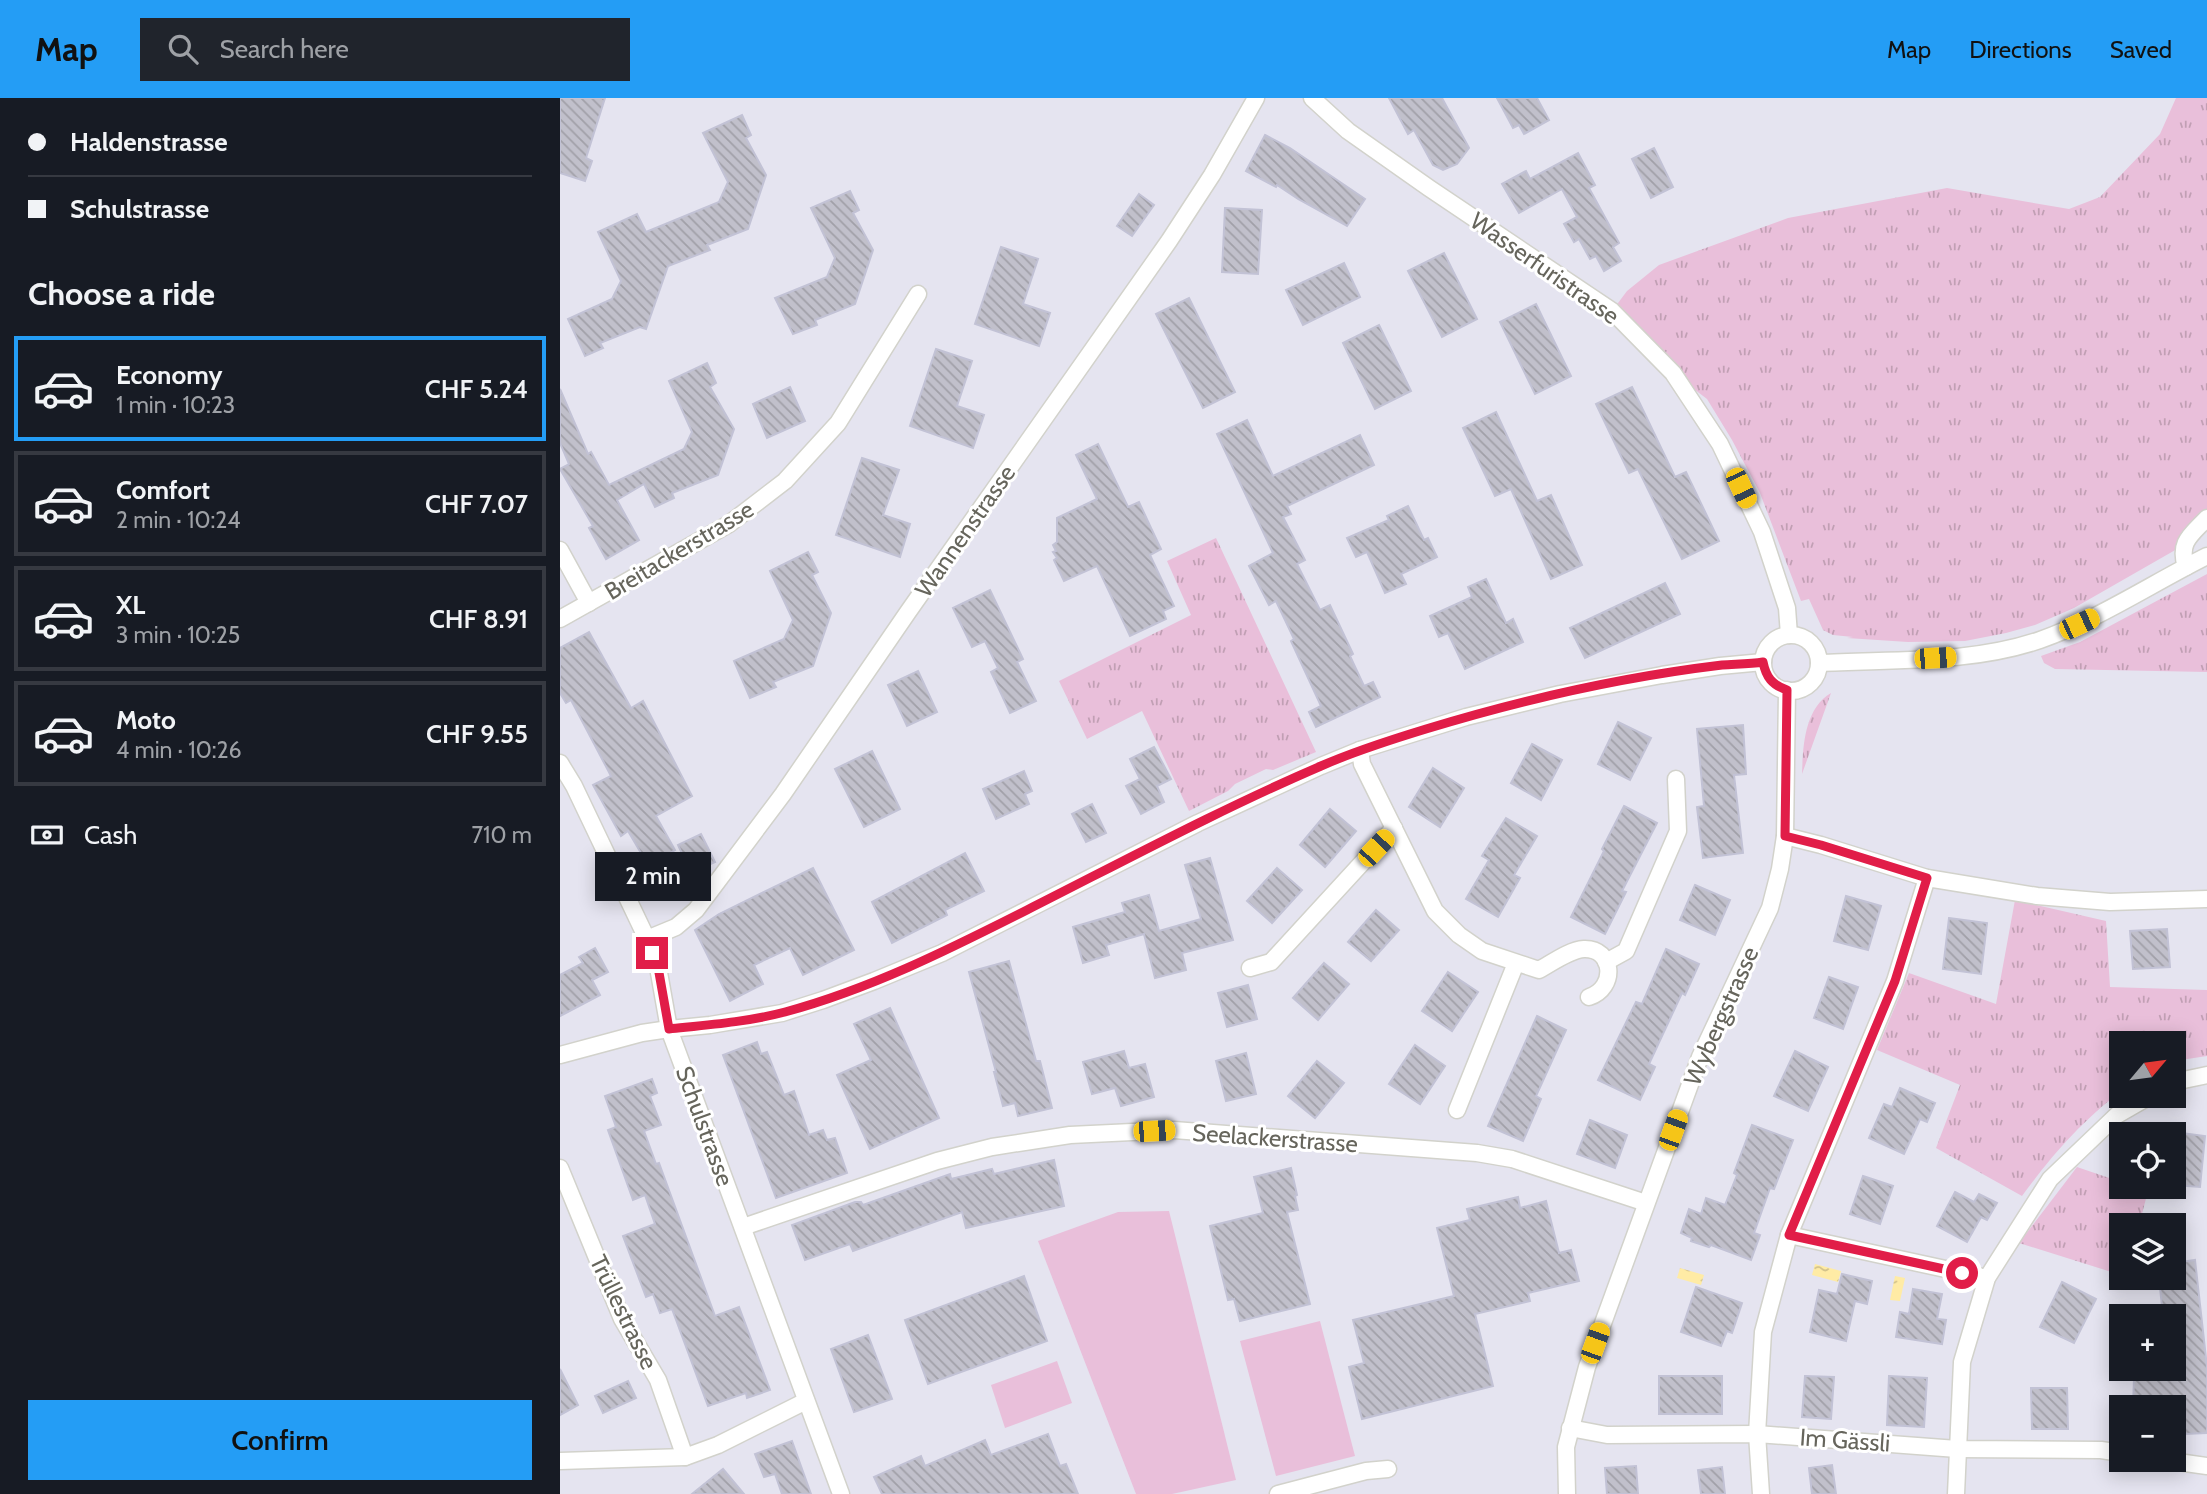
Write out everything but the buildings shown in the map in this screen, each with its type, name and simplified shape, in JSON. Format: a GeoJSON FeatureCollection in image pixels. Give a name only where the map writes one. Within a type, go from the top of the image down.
{"type":"FeatureCollection","features":[{"type":"Feature","properties":{"kind":"street","name":"Wannenstrasse"},"geometry":{"type":"LineString","coordinates":[[647,939],[676,928],[696,910],[783,794],[1169,241],[1212,175],[1256,98]]}},
{"type":"Feature","properties":{"kind":"street","name":"Wasserfuristrasse"},"geometry":{"type":"LineString","coordinates":[[1312,98],[1358,138],[1612,312],[1673,373],[1720,443],[1762,532],[1787,608],[1790,635]]}},
{"type":"Feature","properties":{"kind":"street","name":"Breitackerstrasse"},"geometry":{"type":"LineString","coordinates":[[560,619],[729,524],[785,481],[838,423],[918,294]]}},
{"type":"Feature","properties":{"kind":"street"},"geometry":{"type":"LineString","coordinates":[[2186,566],[2183,545],[2207,519]]}},
{"type":"Feature","properties":{"kind":"street","name":"Breitackerstrasse"},"geometry":{"type":"LineString","coordinates":[[560,550],[589,603]]}},
{"type":"Feature","properties":{"kind":"street"},"geometry":{"type":"LineString","coordinates":[[1819,663],[1960,657],[2013,648],[2097,615],[2207,556]]}},
{"type":"Feature","properties":{"kind":"street"},"geometry":{"type":"LineString","coordinates":[[1790,635],[1810,643],[1817,652],[1819,663],[1812,681],[1805,687],[1787,690],[1777,687],[1770,680],[1763,662],[1764,654],[1774,641],[1790,635]]}},
{"type":"Feature","properties":{"kind":"street"},"geometry":{"type":"LineString","coordinates":[[560,1055],[642,1033],[782,1013],[886,976],[943,953],[1198,823],[1360,750],[1466,717],[1560,694],[1673,673],[1763,662]]}},
{"type":"Feature","properties":{"kind":"street","name":"Wybergstrasse"},"geometry":{"type":"LineString","coordinates":[[1567,1494],[1566,1447],[1587,1367],[1700,1057],[1770,908],[1785,836],[1787,690]]}},
{"type":"Feature","properties":{"kind":"street"},"geometry":{"type":"LineString","coordinates":[[1360,750],[1362,764],[1436,911],[1459,935],[1482,951],[1539,970],[1572,953],[1587,949],[1595,951],[1606,962],[1609,977],[1607,984],[1597,995],[1589,997]]}},
{"type":"Feature","properties":{"kind":"street","name":"Schulstrasse"},"geometry":{"type":"LineString","coordinates":[[560,763],[574,786],[658,967],[669,1029],[841,1494]]}},
{"type":"Feature","properties":{"kind":"street"},"geometry":{"type":"LineString","coordinates":[[1606,962],[1626,951],[1678,831],[1676,779]]}},
{"type":"Feature","properties":{"kind":"street"},"geometry":{"type":"LineString","coordinates":[[1250,968],[1270,962],[1394,828]]}},
{"type":"Feature","properties":{"kind":"street"},"geometry":{"type":"LineString","coordinates":[[1785,836],[1927,878],[2037,897],[2110,902],[2207,899]]}},
{"type":"Feature","properties":{"kind":"street"},"geometry":{"type":"LineString","coordinates":[[1761,1494],[1757,1434],[1763,1332],[1789,1235],[1895,981],[1927,878]]}},
{"type":"Feature","properties":{"kind":"street"},"geometry":{"type":"LineString","coordinates":[[1457,1110],[1517,963]]}},
{"type":"Feature","properties":{"kind":"street"},"geometry":{"type":"LineString","coordinates":[[2186,1080],[2207,1074]]}},
{"type":"Feature","properties":{"kind":"street"},"geometry":{"type":"LineString","coordinates":[[1956,1494],[1962,1362],[1987,1278],[2050,1180],[2117,1115],[2129,1108]]}},
{"type":"Feature","properties":{"kind":"street","name":"Seelackerstrasse"},"geometry":{"type":"LineString","coordinates":[[743,1227],[937,1161],[992,1147],[1070,1135],[1174,1130],[1477,1153],[1513,1159],[1646,1203]]}},
{"type":"Feature","properties":{"kind":"street","name":"Trüllestrasse"},"geometry":{"type":"LineString","coordinates":[[560,1168],[622,1319],[658,1380],[685,1457]]}},
{"type":"Feature","properties":{"kind":"street"},"geometry":{"type":"LineString","coordinates":[[1789,1235],[1987,1278]]}},
{"type":"Feature","properties":{"kind":"street"},"geometry":{"type":"LineString","coordinates":[[560,1461],[685,1457],[718,1445],[806,1401]]}},
{"type":"Feature","properties":{"kind":"street","name":"Im Gässli"},"geometry":{"type":"LineString","coordinates":[[1570,1428],[1607,1435],[1757,1434],[1957,1449],[2109,1451]]}},
{"type":"Feature","properties":{"kind":"street"},"geometry":{"type":"LineString","coordinates":[[2186,1463],[2207,1466]]}},
{"type":"Feature","properties":{"kind":"street"},"geometry":{"type":"LineString","coordinates":[[1278,1494],[1366,1471],[1388,1469]]}},
{"type":"Feature","properties":{"kind":"green space"},"geometry":{"type":"Polygon","coordinates":[[[2176,98],[2207,98],[2207,518],[2184,545],[2074,608],[2035,625],[1965,641],[1908,642],[1847,638],[1853,637],[1833,635],[1823,630],[1809,599],[1801,601],[1760,493],[1707,399],[1673,373],[1612,311],[1627,291],[1659,265],[1788,218],[1947,188],[2069,209],[2100,197],[2160,134],[2176,98]]]}},
{"type":"Feature","properties":{"kind":"green space"},"geometry":{"type":"Polygon","coordinates":[[[1216,538],[1316,752],[1273,770],[1266,769],[1189,811],[1142,711],[1087,739],[1059,681],[1191,615],[1167,561],[1216,538]]]}},
{"type":"Feature","properties":{"kind":"green space"},"geometry":{"type":"Polygon","coordinates":[[[2207,574],[2207,672],[2055,669],[2044,663],[2041,656],[2080,642],[2207,574]]]}},
{"type":"Feature","properties":{"kind":"green space"},"geometry":{"type":"Polygon","coordinates":[[[1831,693],[1802,774],[1804,741],[1810,719],[1822,700],[1831,693]]]}},
{"type":"Feature","properties":{"kind":"green space"},"geometry":{"type":"Polygon","coordinates":[[[2015,900],[2106,921],[2110,987],[2207,990],[2207,1056],[2186,1059],[2186,1031],[2109,1031],[2109,1101],[2067,1140],[2022,1196],[1936,1148],[1960,1085],[1877,1050],[1909,973],[1996,1004],[2015,900]]]}},
{"type":"Feature","properties":{"kind":"green space"},"geometry":{"type":"Polygon","coordinates":[[[2077,1167],[2109,1178],[2109,1199],[2146,1199],[2142,1213],[2109,1213],[2109,1271],[2019,1243],[2077,1167]]]}},
{"type":"Feature","properties":{"kind":"green space"},"geometry":{"type":"Polygon","coordinates":[[[1169,1211],[1236,1480],[1172,1494],[1136,1494],[1038,1241],[1118,1212],[1169,1211]]]}},
{"type":"Feature","properties":{"kind":"green space"},"geometry":{"type":"Polygon","coordinates":[[[1320,1321],[1355,1456],[1276,1476],[1240,1341],[1320,1321]]]}},
{"type":"Feature","properties":{"kind":"green space"},"geometry":{"type":"Polygon","coordinates":[[[1057,1361],[1072,1403],[1005,1428],[991,1385],[1057,1361]]]}},
{"type":"Feature","properties":{"kind":"water"},"geometry":{"type":"Polygon","coordinates":[[[1815,1264],[1841,1271],[1838,1282],[1812,1275],[1815,1264]]]}},
{"type":"Feature","properties":{"kind":"water"},"geometry":{"type":"Polygon","coordinates":[[[1680,1268],[1704,1275],[1701,1285],[1677,1278],[1680,1268]]]}},
{"type":"Feature","properties":{"kind":"water"},"geometry":{"type":"Polygon","coordinates":[[[1895,1276],[1905,1278],[1900,1301],[1890,1300],[1895,1276]]]}},
{"type":"Feature","properties":{"kind":"route"},"geometry":{"type":"LineString","coordinates":[[652,953],[658,967],[669,1029],[782,1013],[874,981],[943,953],[1198,823],[1360,750],[1466,717],[1560,694],[1700,668],[1763,662],[1770,680],[1777,687],[1787,690],[1785,836],[1927,878],[1895,981],[1789,1235],[1962,1273]]}}]}
